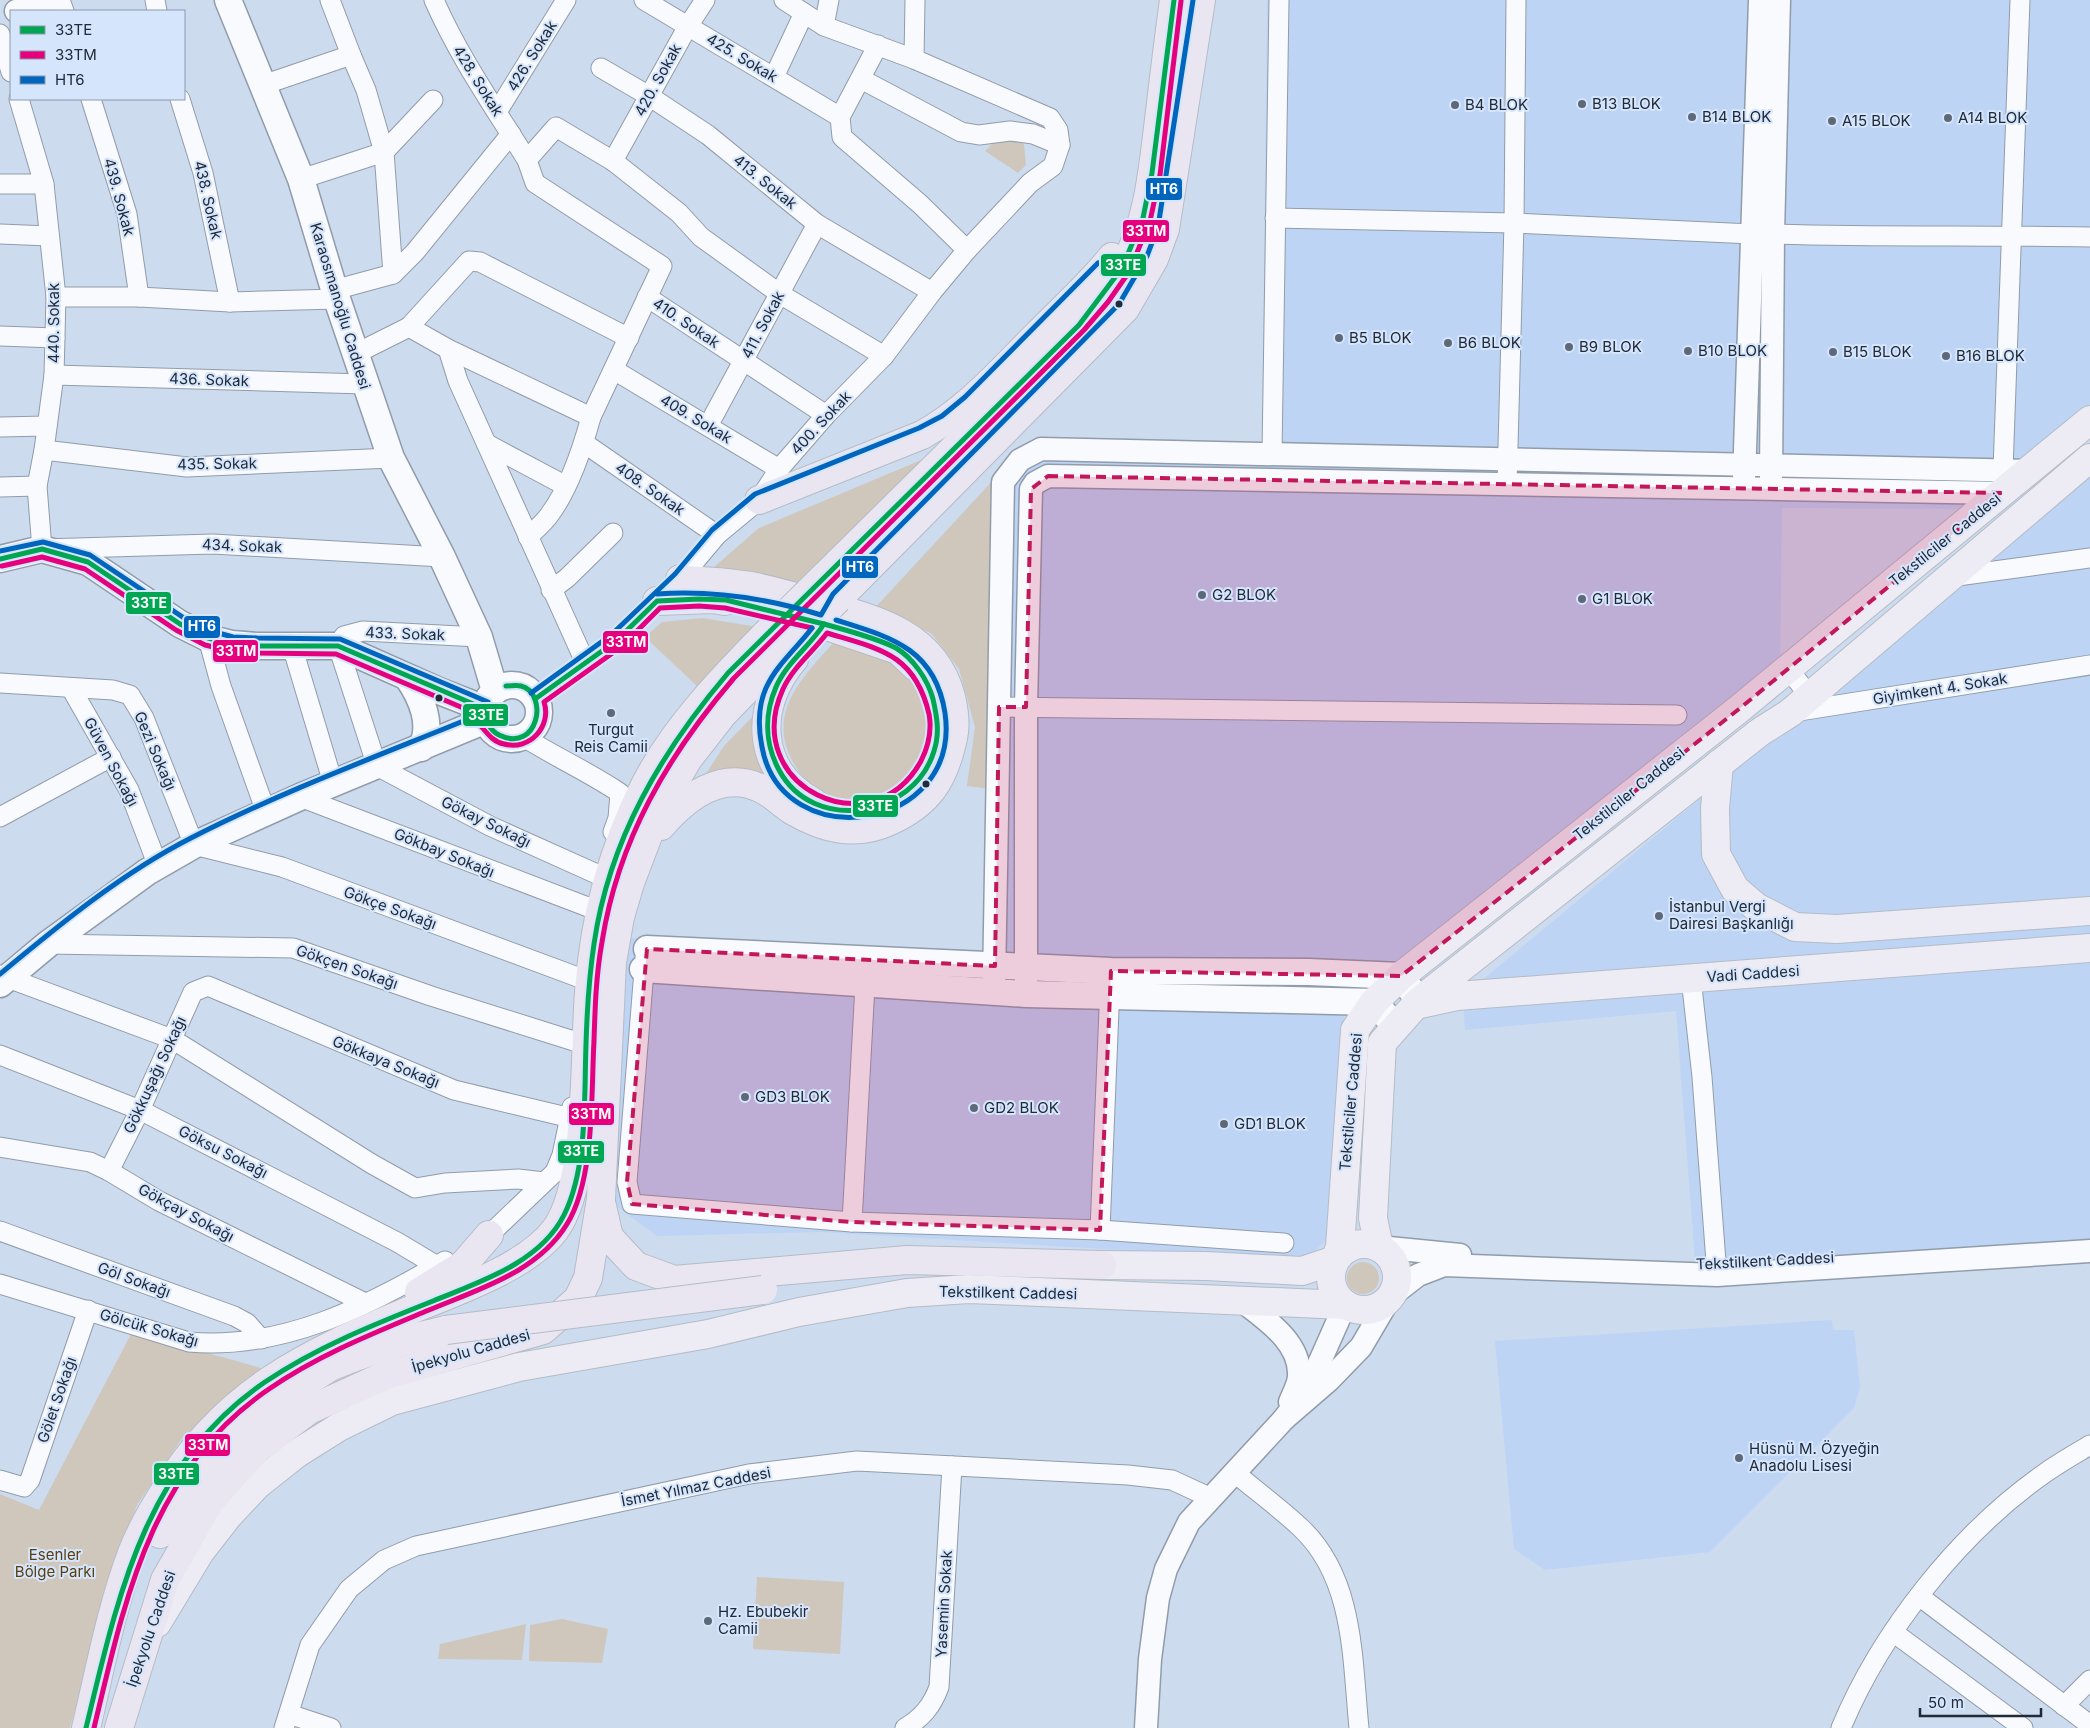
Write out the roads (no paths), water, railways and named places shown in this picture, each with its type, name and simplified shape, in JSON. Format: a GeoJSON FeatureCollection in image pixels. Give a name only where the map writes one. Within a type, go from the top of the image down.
{"type":"FeatureCollection","features":[{"type":"Feature","properties":{"kind":"highway"},"geometry":{"type":"LineString","coordinates":[[657,601],[713,599],[744,604],[839,628],[898,650],[916,666],[927,683],[937,705],[939,736],[933,757],[924,774],[912,788],[876,808],[853,811],[832,810],[815,804],[800,795],[785,781],[777,768],[770,750],[766,728],[781,648],[838,563],[1101,300],[1118,277],[1133,248],[1142,222],[1151,182],[1174,0]]}},
{"type":"Feature","properties":{"kind":"highway"},"geometry":{"type":"LineString","coordinates":[[86,1728],[122,1582],[144,1527],[182,1462],[197,1443],[232,1408],[272,1378],[310,1355],[356,1333],[512,1266],[553,1232],[565,1214],[576,1176],[584,1090],[588,993],[595,933],[604,890],[622,840],[646,784],[698,707],[781,648],[824,625],[838,599],[1119,316],[1141,283],[1165,229],[1201,0]]}},
{"type":"Feature","properties":{"kind":"highway"},"geometry":{"type":"LineString","coordinates":[[759,500],[922,436],[946,422],[970,403],[1095,278],[1123,238],[1151,182]]}},
{"type":"Feature","properties":{"kind":"highway"},"geometry":{"type":"LineString","coordinates":[[642,851],[673,812],[687,800],[708,787],[728,782],[746,783],[761,788],[792,810],[832,829],[858,830],[883,824],[907,813],[939,783],[949,756],[955,731],[953,705],[948,684],[938,665],[912,639],[893,627],[853,613],[744,584],[680,578]]}},
{"type":"Feature","properties":{"kind":"highway","name":"İpekyolu Caddesi"},"geometry":{"type":"LineString","coordinates":[[119,1728],[169,1572],[210,1501],[258,1449],[309,1410],[386,1375],[543,1330],[578,1299],[588,1278],[600,1199],[612,962],[620,918],[642,851],[658,812],[688,760],[723,714],[781,648]]}},
{"type":"Feature","properties":{"kind":"highway"},"geometry":{"type":"LineString","coordinates":[[600,1199],[610,1237],[636,1266],[674,1280],[908,1260],[1102,1265]]}},
{"type":"Feature","properties":{"kind":"highway"},"geometry":{"type":"LineString","coordinates":[[356,1333],[463,1265],[488,1235]]}},
{"type":"Feature","properties":{"kind":"highway"},"geometry":{"type":"LineString","coordinates":[[111,1626],[141,1565],[179,1504],[232,1443],[280,1402],[328,1368],[401,1340],[446,1330],[763,1290],[910,1275],[1102,1265]]}},
{"type":"Feature","properties":{"kind":"main road","name":"Karaosmanoğlu Caddesi"},"geometry":{"type":"LineString","coordinates":[[228,0],[301,179],[335,295],[391,458],[442,556],[479,637],[489,707]]}},
{"type":"Feature","properties":{"kind":"main road","name":"Tekstilciler Caddesi"},"geometry":{"type":"LineString","coordinates":[[1335,1260],[1340,1247],[1355,1030],[1374,1002],[1401,976],[1739,709],[2003,481],[2030,470],[2090,420]]}},
{"type":"Feature","properties":{"kind":"main road","name":"Tekstilciler Caddesi"},"geometry":{"type":"LineString","coordinates":[[1379,1247],[1373,1218],[1382,1043],[1396,1027],[1418,1003],[1719,764],[1799,704],[2090,459]]}},
{"type":"Feature","properties":{"kind":"main road"},"geometry":{"type":"LineString","coordinates":[[0,559],[42,549],[88,562],[180,624],[208,638],[232,644],[338,646],[408,678],[489,707]]}},
{"type":"Feature","properties":{"kind":"main road"},"geometry":{"type":"LineString","coordinates":[[408,678],[419,695],[424,711],[426,740],[421,748]]}},
{"type":"Feature","properties":{"kind":"main road"},"geometry":{"type":"LineString","coordinates":[[2,979],[158,866],[194,845],[333,783],[374,759],[421,748],[489,707],[502,686],[519,686],[527,690],[535,698],[539,712],[533,729],[522,736],[508,739],[499,736],[492,730],[489,707]]}},
{"type":"Feature","properties":{"kind":"main road"},"geometry":{"type":"LineString","coordinates":[[1719,764],[1715,808],[1716,854],[1735,888],[1756,907],[1795,927],[1836,929],[2090,911]]}},
{"type":"Feature","properties":{"kind":"main road","name":"Vadi Caddesi"},"geometry":{"type":"LineString","coordinates":[[1418,1003],[1457,996],[2090,948]]}},
{"type":"Feature","properties":{"kind":"main road"},"geometry":{"type":"LineString","coordinates":[[645,959],[995,979],[1026,994],[1374,1002],[1396,1027]]}},
{"type":"Feature","properties":{"kind":"main road"},"geometry":{"type":"LineString","coordinates":[[995,979],[1027,966],[1111,971],[1309,972],[1401,976],[1418,1003]]}},
{"type":"Feature","properties":{"kind":"main road","name":"Tekstilkent Caddesi"},"geometry":{"type":"LineString","coordinates":[[1102,1265],[1206,1266],[1302,1271],[1335,1260],[1350,1246],[1360,1244],[1379,1247]]}},
{"type":"Feature","properties":{"kind":"main road"},"geometry":{"type":"LineString","coordinates":[[1379,1247],[1393,1260],[1396,1270],[1395,1289],[1391,1296]]}},
{"type":"Feature","properties":{"kind":"main road"},"geometry":{"type":"LineString","coordinates":[[1335,1260],[1331,1269],[1333,1289],[1346,1305]]}},
{"type":"Feature","properties":{"kind":"main road","name":"Tekstilkent Caddesi"},"geometry":{"type":"LineString","coordinates":[[140,1661],[159,1619],[200,1552],[228,1516],[258,1485],[296,1454],[339,1427],[392,1401],[520,1367],[708,1334],[799,1312],[906,1293],[969,1289],[1346,1305],[1364,1311],[1374,1309],[1391,1296]]}},
{"type":"Feature","properties":{"kind":"street"},"geometry":{"type":"LineString","coordinates":[[330,0],[366,90],[384,152],[393,274]]}},
{"type":"Feature","properties":{"kind":"street","name":"428. Sokak"},"geometry":{"type":"LineString","coordinates":[[434,0],[448,32],[485,96],[498,112],[527,160],[535,183],[662,266],[647,297]]}},
{"type":"Feature","properties":{"kind":"street","name":"426. Sokak"},"geometry":{"type":"LineString","coordinates":[[498,112],[566,0]]}},
{"type":"Feature","properties":{"kind":"street","name":"425. Sokak"},"geometry":{"type":"LineString","coordinates":[[644,0],[840,117]]}},
{"type":"Feature","properties":{"kind":"street","name":"420. Sokak"},"geometry":{"type":"LineString","coordinates":[[613,161],[688,26],[705,0]]}},
{"type":"Feature","properties":{"kind":"street"},"geometry":{"type":"LineString","coordinates":[[784,0],[824,26],[914,59],[1050,118],[1058,130],[1060,145],[1033,134],[1010,132],[979,135],[961,132],[861,79]]}},
{"type":"Feature","properties":{"kind":"street"},"geometry":{"type":"LineString","coordinates":[[824,26],[829,0]]}},
{"type":"Feature","properties":{"kind":"street"},"geometry":{"type":"LineString","coordinates":[[914,59],[915,0]]}},
{"type":"Feature","properties":{"kind":"street"},"geometry":{"type":"LineString","coordinates":[[1272,454],[1279,0]]}},
{"type":"Feature","properties":{"kind":"street"},"geometry":{"type":"LineString","coordinates":[[1507,484],[1514,223],[1516,0]]}},
{"type":"Feature","properties":{"kind":"street"},"geometry":{"type":"LineString","coordinates":[[1760,0],[1762,234],[1772,464],[1770,489]]}},
{"type":"Feature","properties":{"kind":"street"},"geometry":{"type":"LineString","coordinates":[[1744,488],[1744,464],[1780,0]]}},
{"type":"Feature","properties":{"kind":"street"},"geometry":{"type":"LineString","coordinates":[[2003,481],[2020,0]]}},
{"type":"Feature","properties":{"kind":"street"},"geometry":{"type":"LineString","coordinates":[[774,77],[804,14]]}},
{"type":"Feature","properties":{"kind":"street"},"geometry":{"type":"LineString","coordinates":[[0,34],[10,69]]}},
{"type":"Feature","properties":{"kind":"street"},"geometry":{"type":"LineString","coordinates":[[878,45],[840,117],[842,137],[920,204],[967,250]]}},
{"type":"Feature","properties":{"kind":"street"},"geometry":{"type":"LineString","coordinates":[[263,85],[352,55]]}},
{"type":"Feature","properties":{"kind":"street","name":"413. Sokak"},"geometry":{"type":"LineString","coordinates":[[601,68],[649,96],[708,136],[817,224],[932,292]]}},
{"type":"Feature","properties":{"kind":"street","name":"440. Sokak"},"geometry":{"type":"LineString","coordinates":[[19,100],[44,184],[56,297],[54,375],[37,486],[42,549]]}},
{"type":"Feature","properties":{"kind":"street","name":"439. Sokak"},"geometry":{"type":"LineString","coordinates":[[91,100],[127,214],[139,297]]}},
{"type":"Feature","properties":{"kind":"street","name":"438. Sokak"},"geometry":{"type":"LineString","coordinates":[[180,100],[203,173],[230,302]]}},
{"type":"Feature","properties":{"kind":"street"},"geometry":{"type":"LineString","coordinates":[[301,179],[384,152],[433,100]]}},
{"type":"Feature","properties":{"kind":"street"},"geometry":{"type":"LineString","coordinates":[[527,160],[556,127],[613,161],[678,213],[701,238],[780,294],[884,356]]}},
{"type":"Feature","properties":{"kind":"street"},"geometry":{"type":"LineString","coordinates":[[56,297],[139,297],[230,302],[335,295],[393,274],[415,252],[511,134]]}},
{"type":"Feature","properties":{"kind":"street","name":"400. Sokak"},"geometry":{"type":"LineString","coordinates":[[535,698],[586,664],[616,641],[680,578],[717,535],[759,500],[779,469],[826,415],[884,356],[932,292],[967,250],[1030,184],[1053,166],[1060,145]]}},
{"type":"Feature","properties":{"kind":"street"},"geometry":{"type":"LineString","coordinates":[[0,184],[44,184]]}},
{"type":"Feature","properties":{"kind":"street"},"geometry":{"type":"LineString","coordinates":[[1275,218],[1514,223],[1762,234],[1886,237],[2013,235],[2090,237]]}},
{"type":"Feature","properties":{"kind":"street","name":"411. Sokak"},"geometry":{"type":"LineString","coordinates":[[708,426],[817,224]]}},
{"type":"Feature","properties":{"kind":"street"},"geometry":{"type":"LineString","coordinates":[[0,234],[50,236]]}},
{"type":"Feature","properties":{"kind":"street"},"geometry":{"type":"LineString","coordinates":[[355,354],[409,327],[468,262],[480,262],[629,338]]}},
{"type":"Feature","properties":{"kind":"street"},"geometry":{"type":"LineString","coordinates":[[528,537],[550,514],[566,486],[584,442],[591,417],[647,297]]}},
{"type":"Feature","properties":{"kind":"street","name":"410. Sokak"},"geometry":{"type":"LineString","coordinates":[[647,297],[826,415]]}},
{"type":"Feature","properties":{"kind":"street"},"geometry":{"type":"LineString","coordinates":[[409,327],[448,349],[591,417]]}},
{"type":"Feature","properties":{"kind":"street"},"geometry":{"type":"LineString","coordinates":[[0,336],[55,338]]}},
{"type":"Feature","properties":{"kind":"street"},"geometry":{"type":"LineString","coordinates":[[448,349],[458,381],[586,664]]}},
{"type":"Feature","properties":{"kind":"street","name":"409. Sokak"},"geometry":{"type":"LineString","coordinates":[[614,370],[779,469]]}},
{"type":"Feature","properties":{"kind":"street","name":"436. Sokak"},"geometry":{"type":"LineString","coordinates":[[54,375],[364,384]]}},
{"type":"Feature","properties":{"kind":"street"},"geometry":{"type":"LineString","coordinates":[[0,426],[47,426]]}},
{"type":"Feature","properties":{"kind":"street","name":"408. Sokak"},"geometry":{"type":"LineString","coordinates":[[584,442],[717,535]]}},
{"type":"Feature","properties":{"kind":"street"},"geometry":{"type":"LineString","coordinates":[[487,444],[566,486]]}},
{"type":"Feature","properties":{"kind":"street"},"geometry":{"type":"LineString","coordinates":[[995,979],[1003,482],[1020,460],[1041,449],[1772,464],[2003,481]]}},
{"type":"Feature","properties":{"kind":"street","name":"435. Sokak"},"geometry":{"type":"LineString","coordinates":[[44,450],[187,467],[391,458]]}},
{"type":"Feature","properties":{"kind":"street"},"geometry":{"type":"LineString","coordinates":[[1026,994],[1026,707],[1031,489],[1041,479],[1048,476],[1770,489],[2003,481]]}},
{"type":"Feature","properties":{"kind":"street"},"geometry":{"type":"LineString","coordinates":[[0,487],[37,486]]}},
{"type":"Feature","properties":{"kind":"street"},"geometry":{"type":"LineString","coordinates":[[552,590],[567,578],[613,532]]}},
{"type":"Feature","properties":{"kind":"street","name":"434. Sokak"},"geometry":{"type":"LineString","coordinates":[[42,549],[213,544],[442,556]]}},
{"type":"Feature","properties":{"kind":"street"},"geometry":{"type":"LineString","coordinates":[[1950,577],[2090,558]]}},
{"type":"Feature","properties":{"kind":"street","name":"433. Sokak"},"geometry":{"type":"LineString","coordinates":[[338,646],[344,636],[363,631],[479,637]]}},
{"type":"Feature","properties":{"kind":"street"},"geometry":{"type":"LineString","coordinates":[[208,638],[221,686],[266,812]]}},
{"type":"Feature","properties":{"kind":"street"},"geometry":{"type":"LineString","coordinates":[[292,646],[333,783]]}},
{"type":"Feature","properties":{"kind":"street"},"geometry":{"type":"LineString","coordinates":[[338,646],[374,759]]}},
{"type":"Feature","properties":{"kind":"street","name":"Giyimkent 4. Sokak"},"geometry":{"type":"LineString","coordinates":[[1799,704],[2090,664]]}},
{"type":"Feature","properties":{"kind":"street"},"geometry":{"type":"LineString","coordinates":[[1788,668],[1799,704]]}},
{"type":"Feature","properties":{"kind":"street","name":"Gezi Sokağı"},"geometry":{"type":"LineString","coordinates":[[0,683],[113,690],[130,696],[144,718],[194,845]]}},
{"type":"Feature","properties":{"kind":"street","name":"Güven Sokağı"},"geometry":{"type":"LineString","coordinates":[[70,688],[129,790],[158,866]]}},
{"type":"Feature","properties":{"kind":"street"},"geometry":{"type":"LineString","coordinates":[[999,707],[1677,715]]}},
{"type":"Feature","properties":{"kind":"street"},"geometry":{"type":"LineString","coordinates":[[1739,709],[1760,732]]}},
{"type":"Feature","properties":{"kind":"street","name":"Gölcük Sokağı"},"geometry":{"type":"LineString","coordinates":[[0,1284],[189,1342],[212,1344],[275,1338],[320,1324],[437,1266],[488,1235],[555,1172],[571,1118],[588,907],[618,818],[620,793],[586,770],[549,753],[522,736]]}},
{"type":"Feature","properties":{"kind":"street"},"geometry":{"type":"LineString","coordinates":[[0,816],[111,757]]}},
{"type":"Feature","properties":{"kind":"street","name":"Gökay Sokağı"},"geometry":{"type":"LineString","coordinates":[[374,759],[490,826],[599,875]]}},
{"type":"Feature","properties":{"kind":"street","name":"Gökbay Sokağı"},"geometry":{"type":"LineString","coordinates":[[300,797],[588,907]]}},
{"type":"Feature","properties":{"kind":"street","name":"Gökçe Sokağı"},"geometry":{"type":"LineString","coordinates":[[194,845],[282,867],[583,979]]}},
{"type":"Feature","properties":{"kind":"street","name":"Gökçen Sokağı"},"geometry":{"type":"LineString","coordinates":[[48,944],[293,948],[431,996],[577,1042]]}},
{"type":"Feature","properties":{"kind":"street"},"geometry":{"type":"LineString","coordinates":[[645,959],[627,1182],[632,1204],[852,1222],[1100,1230],[1284,1243]]}},
{"type":"Feature","properties":{"kind":"street"},"geometry":{"type":"LineString","coordinates":[[1100,1230],[1111,971]]}},
{"type":"Feature","properties":{"kind":"street"},"geometry":{"type":"LineString","coordinates":[[852,1222],[865,972]]}},
{"type":"Feature","properties":{"kind":"street"},"geometry":{"type":"LineString","coordinates":[[1691,978],[1707,1134],[1717,1271]]}},
{"type":"Feature","properties":{"kind":"street"},"geometry":{"type":"LineString","coordinates":[[2,979],[172,1039],[372,1164],[415,1188],[445,1183],[518,1179],[544,1182]]}},
{"type":"Feature","properties":{"kind":"street","name":"Gökkuşağı Sokağı"},"geometry":{"type":"LineString","coordinates":[[109,1171],[140,1110],[193,992],[208,986]]}},
{"type":"Feature","properties":{"kind":"street","name":"Gökkaya Sokağı"},"geometry":{"type":"LineString","coordinates":[[208,986],[454,1090],[571,1118]]}},
{"type":"Feature","properties":{"kind":"street","name":"Göksu Sokağı"},"geometry":{"type":"LineString","coordinates":[[0,1056],[140,1110],[379,1233],[437,1266]]}},
{"type":"Feature","properties":{"kind":"street","name":"Gökçay Sokağı"},"geometry":{"type":"LineString","coordinates":[[0,1147],[90,1162],[109,1171],[159,1201],[365,1303]]}},
{"type":"Feature","properties":{"kind":"street","name":"Göl Sokağı"},"geometry":{"type":"LineString","coordinates":[[0,1231],[234,1316],[247,1323],[261,1339]]}},
{"type":"Feature","properties":{"kind":"street","name":"Tekstilkent Caddesi"},"geometry":{"type":"LineString","coordinates":[[1379,1247],[1437,1254],[1717,1271],[2090,1237]]}},
{"type":"Feature","properties":{"kind":"street","name":"Tekstilkent Caddesi"},"geometry":{"type":"LineString","coordinates":[[1391,1296],[1418,1275],[1444,1265],[1717,1271],[2090,1251]]}},
{"type":"Feature","properties":{"kind":"street"},"geometry":{"type":"LineString","coordinates":[[1146,1728],[1150,1659],[1158,1598],[1166,1569],[1189,1522],[1284,1419],[1328,1381],[1361,1347],[1391,1296]]}},
{"type":"Feature","properties":{"kind":"street"},"geometry":{"type":"LineString","coordinates":[[1242,1301],[1275,1327],[1295,1354],[1299,1376],[1284,1419]]}},
{"type":"Feature","properties":{"kind":"street"},"geometry":{"type":"LineString","coordinates":[[1284,1419],[1309,1386],[1319,1369],[1346,1305]]}},
{"type":"Feature","properties":{"kind":"street","name":"Gölet Sokağı"},"geometry":{"type":"LineString","coordinates":[[0,1480],[24,1488],[30,1480],[88,1310]]}},
{"type":"Feature","properties":{"kind":"street"},"geometry":{"type":"LineString","coordinates":[[1841,1728],[1853,1698],[1893,1632],[1942,1566],[1987,1521],[2044,1473],[2090,1445]]}},
{"type":"Feature","properties":{"kind":"street","name":"İsmet Yılmaz Caddesi"},"geometry":{"type":"LineString","coordinates":[[287,1721],[310,1645],[349,1589],[384,1560],[416,1546],[749,1474],[857,1461],[1128,1475],[1172,1480],[1211,1498]]}},
{"type":"Feature","properties":{"kind":"street","name":"Yasemin Sokak"},"geometry":{"type":"LineString","coordinates":[[905,1728],[918,1720],[933,1703],[939,1687],[952,1466]]}},
{"type":"Feature","properties":{"kind":"street"},"geometry":{"type":"LineString","coordinates":[[1234,1472],[1302,1529],[1320,1550],[1334,1575],[1347,1613],[1359,1728]]}},
{"type":"Feature","properties":{"kind":"street"},"geometry":{"type":"LineString","coordinates":[[1919,1596],[2090,1725]]}},
{"type":"Feature","properties":{"kind":"street"},"geometry":{"type":"LineString","coordinates":[[1893,1632],[2023,1728]]}},
{"type":"Feature","properties":{"kind":"street"},"geometry":{"type":"LineString","coordinates":[[2064,1706],[2090,1680]]}},
{"type":"Feature","properties":{"kind":"street"},"geometry":{"type":"LineString","coordinates":[[287,1721],[331,1728]]}},
{"type":"Feature","properties":{"kind":"place","name":"B13 BLOK"},"geometry":{"type":"Point","coordinates":[1582,104]}},
{"type":"Feature","properties":{"kind":"place","name":"B4 BLOK"},"geometry":{"type":"Point","coordinates":[1455,105]}},
{"type":"Feature","properties":{"kind":"place","name":"B14 BLOK"},"geometry":{"type":"Point","coordinates":[1692,117]}},
{"type":"Feature","properties":{"kind":"place","name":"A14 BLOK"},"geometry":{"type":"Point","coordinates":[1948,118]}},
{"type":"Feature","properties":{"kind":"place","name":"A15 BLOK"},"geometry":{"type":"Point","coordinates":[1832,121]}},
{"type":"Feature","properties":{"kind":"place","name":"B5 BLOK"},"geometry":{"type":"Point","coordinates":[1339,338]}},
{"type":"Feature","properties":{"kind":"place","name":"B6 BLOK"},"geometry":{"type":"Point","coordinates":[1448,343]}},
{"type":"Feature","properties":{"kind":"place","name":"B9 BLOK"},"geometry":{"type":"Point","coordinates":[1569,347]}},
{"type":"Feature","properties":{"kind":"place","name":"B10 BLOK"},"geometry":{"type":"Point","coordinates":[1688,351]}},
{"type":"Feature","properties":{"kind":"place","name":"B15 BLOK"},"geometry":{"type":"Point","coordinates":[1833,352]}},
{"type":"Feature","properties":{"kind":"place","name":"B16 BLOK"},"geometry":{"type":"Point","coordinates":[1946,356]}},
{"type":"Feature","properties":{"kind":"place","name":"G2 BLOK"},"geometry":{"type":"Point","coordinates":[1202,595]}},
{"type":"Feature","properties":{"kind":"place","name":"G1 BLOK"},"geometry":{"type":"Point","coordinates":[1582,599]}},
{"type":"Feature","properties":{"kind":"place","name":"Turgut Reis Camii"},"geometry":{"type":"Point","coordinates":[611,713]}},
{"type":"Feature","properties":{"kind":"place","name":"İstanbul Vergi Dairesi Başkanlığı"},"geometry":{"type":"Point","coordinates":[1659,916]}},
{"type":"Feature","properties":{"kind":"place","name":"GD3 BLOK"},"geometry":{"type":"Point","coordinates":[745,1097]}},
{"type":"Feature","properties":{"kind":"place","name":"GD2 BLOK"},"geometry":{"type":"Point","coordinates":[974,1108]}},
{"type":"Feature","properties":{"kind":"place","name":"GD1 BLOK"},"geometry":{"type":"Point","coordinates":[1224,1124]}},
{"type":"Feature","properties":{"kind":"place","name":"Hüsnü M. Özyeğin Anadolu Lisesi"},"geometry":{"type":"Point","coordinates":[1739,1458]}},
{"type":"Feature","properties":{"kind":"place","name":"Hz. Ebubekir Camii"},"geometry":{"type":"Point","coordinates":[708,1621]}},
{"type":"Feature","properties":{"kind":"park label","name":"Esenler Bölge Parkı"},"geometry":{"type":"Point","coordinates":[55,1564]}}]}
